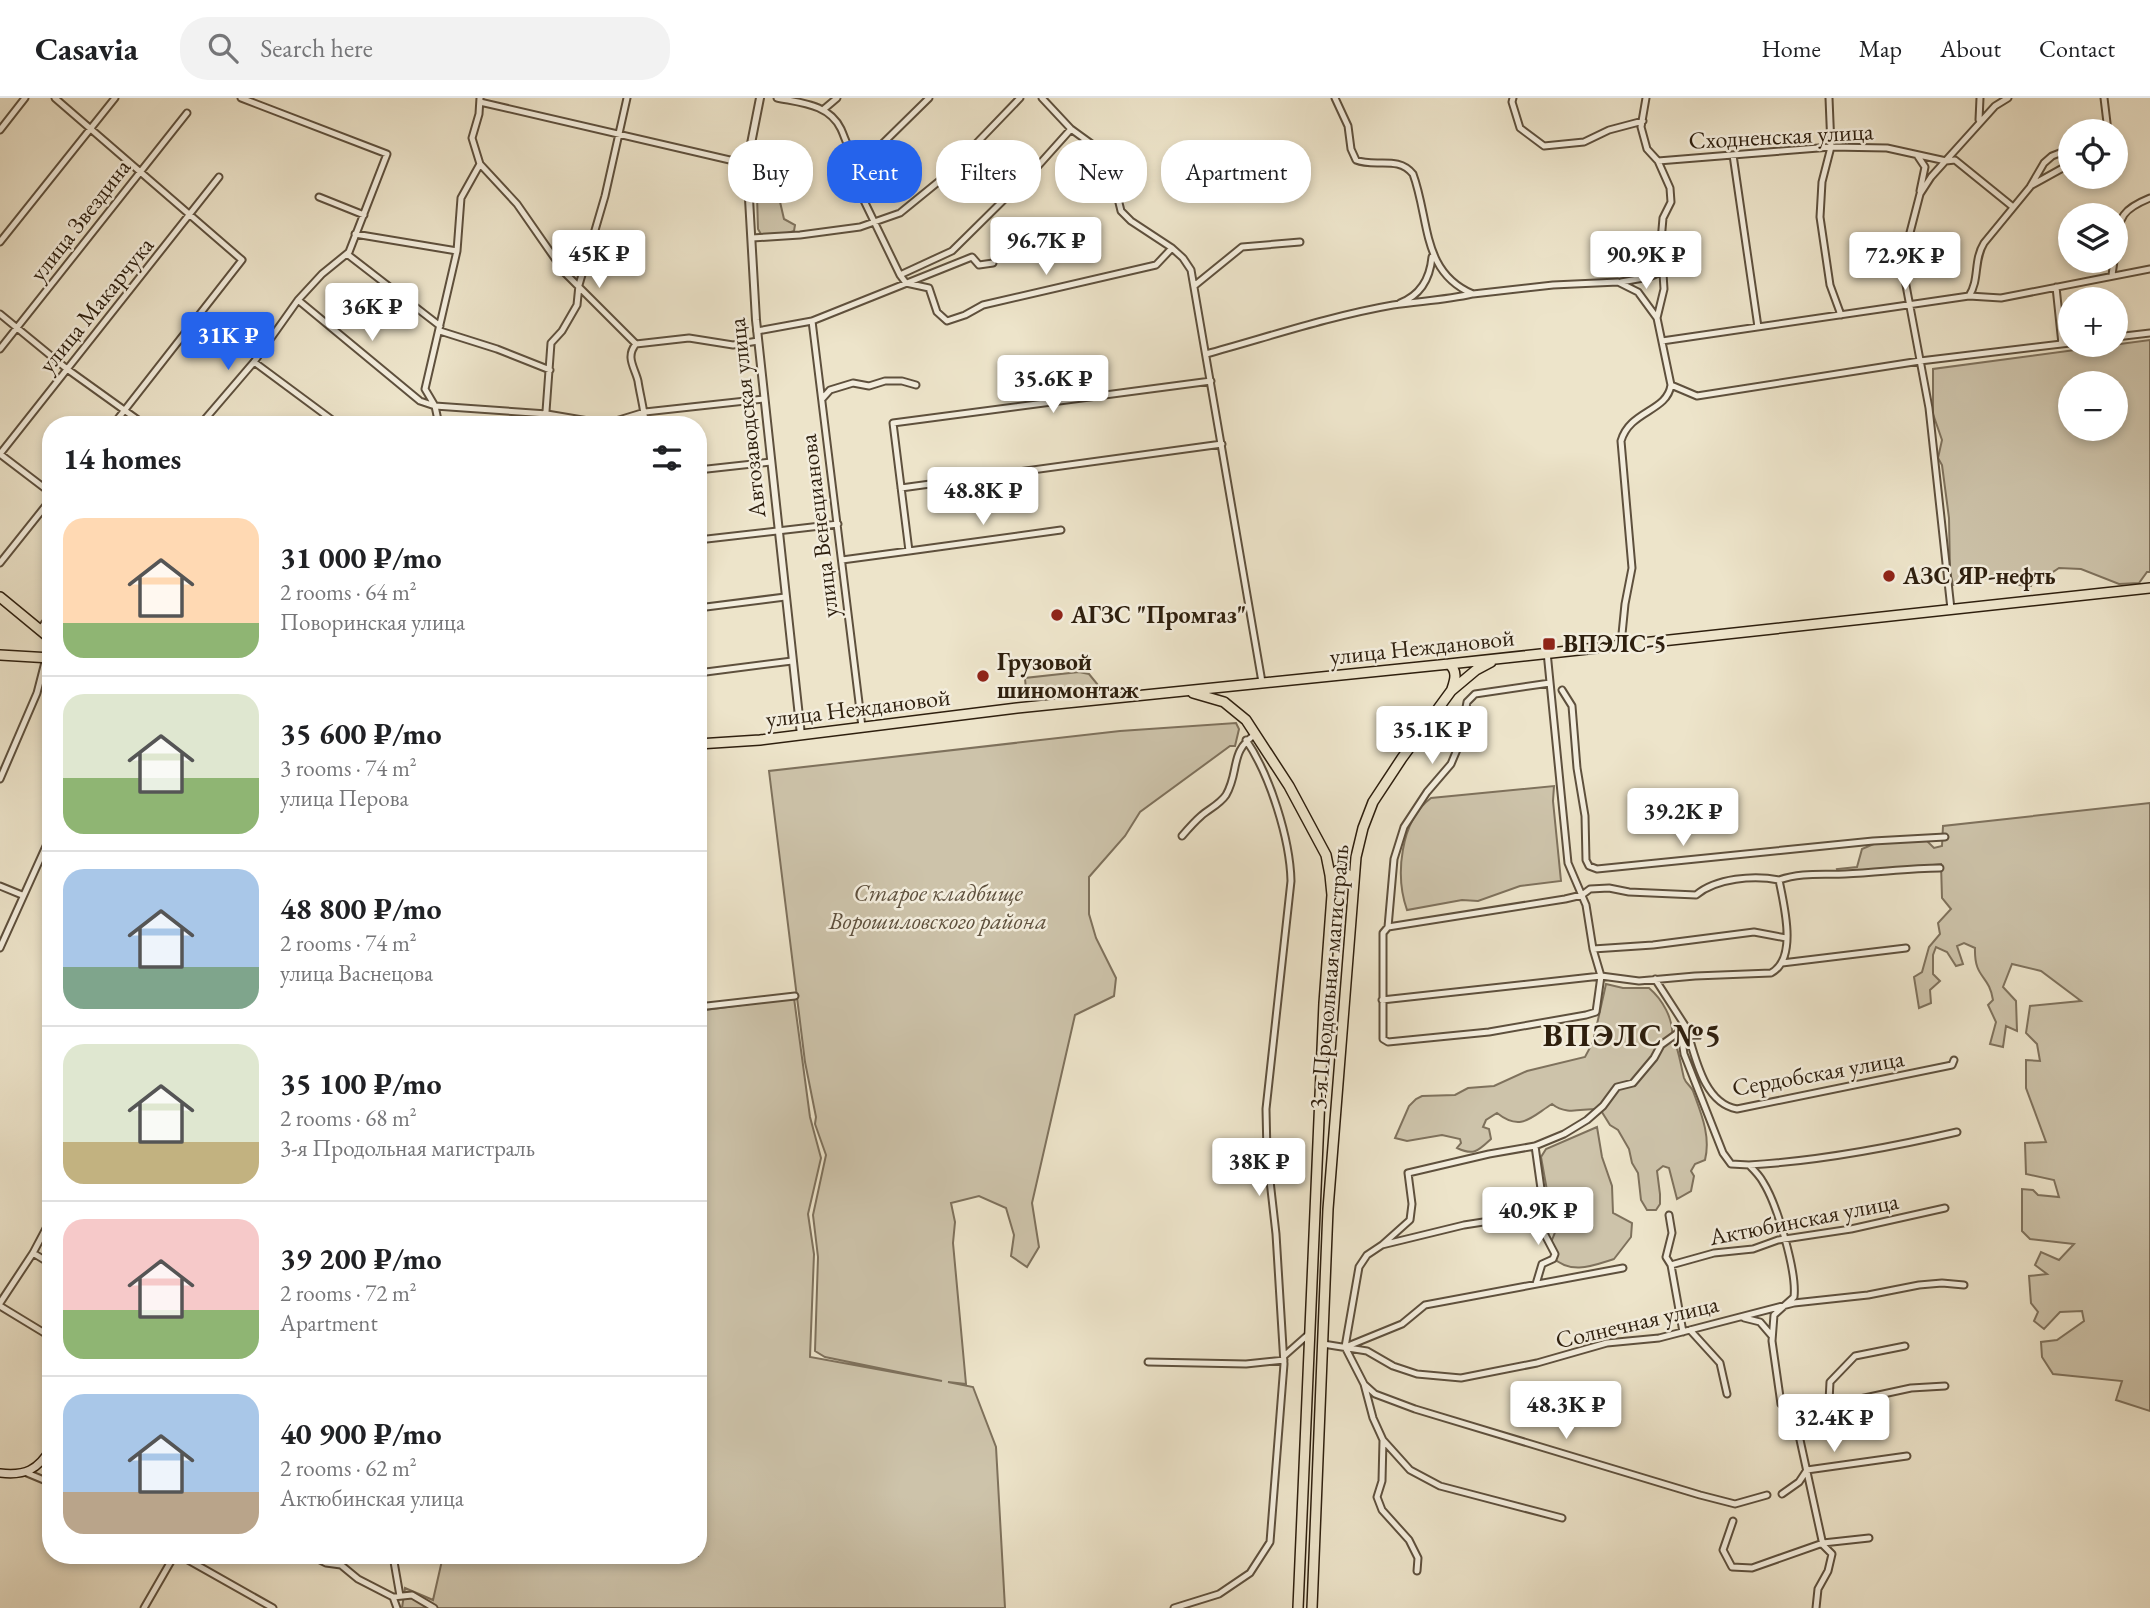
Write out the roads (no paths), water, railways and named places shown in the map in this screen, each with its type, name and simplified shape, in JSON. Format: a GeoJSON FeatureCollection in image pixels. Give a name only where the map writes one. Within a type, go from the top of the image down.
{"type":"FeatureCollection","features":[{"type":"Feature","properties":{"kind":"highway","name":"улица Неждановой"},"geometry":{"type":"LineString","coordinates":[[707,743],[2150,587]]}},
{"type":"Feature","properties":{"kind":"highway"},"geometry":{"type":"LineString","coordinates":[[0,597],[40,629]]}},
{"type":"Feature","properties":{"kind":"highway"},"geometry":{"type":"LineString","coordinates":[[0,655],[42,658]]}},
{"type":"Feature","properties":{"kind":"highway","name":"3-я Продольная магистраль"},"geometry":{"type":"LineString","coordinates":[[1312,1608],[1328,1209],[1356,857],[1373,802],[1451,691],[1476,670],[1504,658]]}},
{"type":"Feature","properties":{"kind":"highway"},"geometry":{"type":"LineString","coordinates":[[1449,664],[1454,669],[1455,676],[1451,691]]}},
{"type":"Feature","properties":{"kind":"highway"},"geometry":{"type":"LineString","coordinates":[[1237,711],[1232,702],[1232,694],[1241,684]]}},
{"type":"Feature","properties":{"kind":"highway"},"geometry":{"type":"LineString","coordinates":[[1184,691],[1215,698],[1237,711]]}},
{"type":"Feature","properties":{"kind":"highway","name":"3-я Продольная магистраль"},"geometry":{"type":"LineString","coordinates":[[1237,711],[1256,734],[1289,786],[1326,855],[1332,895],[1324,1003],[1298,1608]]}},
{"type":"Feature","properties":{"kind":"highway"},"geometry":{"type":"LineString","coordinates":[[1326,855],[1334,864],[1342,866],[1356,857]]}},
{"type":"Feature","properties":{"kind":"highway"},"geometry":{"type":"LineString","coordinates":[[1332,895],[1334,876],[1340,869],[1348,874],[1353,896]]}},
{"type":"Feature","properties":{"kind":"main road"},"geometry":{"type":"LineString","coordinates":[[0,1473],[27,1473],[42,1461]]}},
{"type":"Feature","properties":{"kind":"street"},"geometry":{"type":"LineString","coordinates":[[0,130],[24,98]]}},
{"type":"Feature","properties":{"kind":"street"},"geometry":{"type":"LineString","coordinates":[[55,98],[242,260],[121,416]]}},
{"type":"Feature","properties":{"kind":"street"},"geometry":{"type":"LineString","coordinates":[[0,242],[115,98]]}},
{"type":"Feature","properties":{"kind":"street"},"geometry":{"type":"LineString","coordinates":[[208,416],[254,362],[298,300],[322,274],[346,254],[387,154],[240,98]]}},
{"type":"Feature","properties":{"kind":"street"},"geometry":{"type":"LineString","coordinates":[[547,414],[551,343],[562,331],[577,305],[579,285],[605,196],[627,98]]}},
{"type":"Feature","properties":{"kind":"street","name":"Автозаводская улица"},"geometry":{"type":"LineString","coordinates":[[752,140],[760,98]]}},
{"type":"Feature","properties":{"kind":"street"},"geometry":{"type":"LineString","coordinates":[[777,98],[824,108],[837,122],[845,140]]}},
{"type":"Feature","properties":{"kind":"street"},"geometry":{"type":"LineString","coordinates":[[824,108],[837,98]]}},
{"type":"Feature","properties":{"kind":"street"},"geometry":{"type":"LineString","coordinates":[[886,140],[929,98]]}},
{"type":"Feature","properties":{"kind":"street"},"geometry":{"type":"LineString","coordinates":[[751,238],[860,227],[900,213],[943,178],[1020,98]]}},
{"type":"Feature","properties":{"kind":"street"},"geometry":{"type":"LineString","coordinates":[[1042,98],[1071,129],[1093,145],[1111,170],[1121,211],[1131,221],[1172,248],[1191,270],[1262,682]]}},
{"type":"Feature","properties":{"kind":"street"},"geometry":{"type":"LineString","coordinates":[[1206,354],[1408,300],[1418,292],[1430,270],[1432,256],[1413,174],[1392,163],[1356,160],[1351,149],[1348,127],[1335,98]]}},
{"type":"Feature","properties":{"kind":"street"},"geometry":{"type":"LineString","coordinates":[[1513,98],[1520,128],[1544,146],[1584,142],[1609,130],[1643,121]]}},
{"type":"Feature","properties":{"kind":"street"},"geometry":{"type":"LineString","coordinates":[[1646,98],[1641,127],[1647,149],[1658,161],[1670,188],[1671,202],[1663,218],[1661,241],[1664,289],[1657,318]]}},
{"type":"Feature","properties":{"kind":"street"},"geometry":{"type":"LineString","coordinates":[[1829,98],[1830,146],[1822,182],[1819,217],[1830,285],[1841,315]]}},
{"type":"Feature","properties":{"kind":"street"},"geometry":{"type":"LineString","coordinates":[[1977,127],[1981,116],[1980,98]]}},
{"type":"Feature","properties":{"kind":"street"},"geometry":{"type":"LineString","coordinates":[[1920,194],[1995,106],[2008,98]]}},
{"type":"Feature","properties":{"kind":"street"},"geometry":{"type":"LineString","coordinates":[[2104,98],[2107,119]]}},
{"type":"Feature","properties":{"kind":"street"},"geometry":{"type":"LineString","coordinates":[[636,344],[565,274],[517,204],[480,164],[472,138],[480,114],[480,100],[728,160]]}},
{"type":"Feature","properties":{"kind":"street","name":"улица Звездина"},"geometry":{"type":"LineString","coordinates":[[0,349],[187,113]]}},
{"type":"Feature","properties":{"kind":"street"},"geometry":{"type":"LineString","coordinates":[[900,275],[952,251],[1037,167],[1071,129]]}},
{"type":"Feature","properties":{"kind":"street","name":"Сходненская улица"},"geometry":{"type":"LineString","coordinates":[[1658,161],[1830,146],[1887,148],[1946,161],[1955,160],[2013,207]]}},
{"type":"Feature","properties":{"kind":"street"},"geometry":{"type":"LineString","coordinates":[[1969,296],[1975,283],[1978,253],[2030,187],[2038,172],[2052,156],[2058,154]]}},
{"type":"Feature","properties":{"kind":"street"},"geometry":{"type":"LineString","coordinates":[[1733,155],[1758,327]]}},
{"type":"Feature","properties":{"kind":"street"},"geometry":{"type":"LineString","coordinates":[[1917,155],[1925,167],[1906,248],[1905,280],[1932,429],[1951,609]]}},
{"type":"Feature","properties":{"kind":"street"},"geometry":{"type":"LineString","coordinates":[[437,416],[435,406],[425,389],[457,251],[461,198],[480,164]]}},
{"type":"Feature","properties":{"kind":"street"},"geometry":{"type":"LineString","coordinates":[[2030,187],[2058,170]]}},
{"type":"Feature","properties":{"kind":"street"},"geometry":{"type":"LineString","coordinates":[[2038,172],[2044,178]]}},
{"type":"Feature","properties":{"kind":"street","name":"улица Макарчука"},"geometry":{"type":"LineString","coordinates":[[0,454],[219,177]]}},
{"type":"Feature","properties":{"kind":"street"},"geometry":{"type":"LineString","coordinates":[[319,197],[364,215]]}},
{"type":"Feature","properties":{"kind":"street"},"geometry":{"type":"LineString","coordinates":[[2128,209],[2150,198]]}},
{"type":"Feature","properties":{"kind":"street","name":"Автозаводская улица"},"geometry":{"type":"LineString","coordinates":[[749,203],[757,331],[801,735]]}},
{"type":"Feature","properties":{"kind":"street"},"geometry":{"type":"LineString","coordinates":[[866,203],[900,275],[906,283],[929,288],[937,312],[947,321],[983,305],[1156,265],[1172,248]]}},
{"type":"Feature","properties":{"kind":"street"},"geometry":{"type":"LineString","coordinates":[[355,234],[457,251]]}},
{"type":"Feature","properties":{"kind":"street"},"geometry":{"type":"LineString","coordinates":[[1194,286],[1242,247],[1300,242]]}},
{"type":"Feature","properties":{"kind":"street"},"geometry":{"type":"LineString","coordinates":[[346,254],[440,329],[550,370]]}},
{"type":"Feature","properties":{"kind":"street"},"geometry":{"type":"LineString","coordinates":[[1432,256],[1452,282],[1473,294]]}},
{"type":"Feature","properties":{"kind":"street"},"geometry":{"type":"LineString","coordinates":[[757,331],[812,321],[972,257],[979,265],[993,263]]}},
{"type":"Feature","properties":{"kind":"street"},"geometry":{"type":"LineString","coordinates":[[1662,341],[1969,296],[2001,298],[2150,269]]}},
{"type":"Feature","properties":{"kind":"street"},"geometry":{"type":"LineString","coordinates":[[1394,305],[1420,304],[1473,294],[1553,285],[1618,282],[1656,275],[1663,271]]}},
{"type":"Feature","properties":{"kind":"street"},"geometry":{"type":"LineString","coordinates":[[1637,292],[1640,278]]}},
{"type":"Feature","properties":{"kind":"street"},"geometry":{"type":"LineString","coordinates":[[1618,282],[1637,292],[1657,318],[1671,385],[1670,393],[1664,400],[1629,424],[1620,441],[1632,568],[1621,644]]}},
{"type":"Feature","properties":{"kind":"street"},"geometry":{"type":"LineString","coordinates":[[2056,286],[2058,305]]}},
{"type":"Feature","properties":{"kind":"street"},"geometry":{"type":"LineString","coordinates":[[298,300],[420,401],[435,406],[559,416]]}},
{"type":"Feature","properties":{"kind":"street"},"geometry":{"type":"LineString","coordinates":[[0,314],[67,369],[132,416]]}},
{"type":"Feature","properties":{"kind":"street","name":"улица Венецианова"},"geometry":{"type":"LineString","coordinates":[[812,321],[862,727]]}},
{"type":"Feature","properties":{"kind":"street"},"geometry":{"type":"LineString","coordinates":[[2128,336],[2150,333]]}},
{"type":"Feature","properties":{"kind":"street"},"geometry":{"type":"LineString","coordinates":[[645,416],[631,365],[632,349],[636,344],[689,338],[733,345],[758,341]]}},
{"type":"Feature","properties":{"kind":"street"},"geometry":{"type":"LineString","coordinates":[[1671,385],[1697,396],[1920,361],[2058,344]]}},
{"type":"Feature","properties":{"kind":"street"},"geometry":{"type":"LineString","coordinates":[[254,362],[327,416]]}},
{"type":"Feature","properties":{"kind":"street"},"geometry":{"type":"LineString","coordinates":[[822,398],[830,390],[853,383],[869,386],[885,381],[902,381],[916,385]]}},
{"type":"Feature","properties":{"kind":"street"},"geometry":{"type":"LineString","coordinates":[[909,551],[893,423],[1211,381]]}},
{"type":"Feature","properties":{"kind":"street"},"geometry":{"type":"LineString","coordinates":[[632,416],[645,412],[764,399]]}},
{"type":"Feature","properties":{"kind":"street"},"geometry":{"type":"LineString","coordinates":[[901,488],[1222,444]]}},
{"type":"Feature","properties":{"kind":"street"},"geometry":{"type":"LineString","coordinates":[[0,454],[42,486]]}},
{"type":"Feature","properties":{"kind":"street"},"geometry":{"type":"LineString","coordinates":[[707,469],[771,462]]}},
{"type":"Feature","properties":{"kind":"street"},"geometry":{"type":"LineString","coordinates":[[0,563],[42,510]]}},
{"type":"Feature","properties":{"kind":"street"},"geometry":{"type":"LineString","coordinates":[[707,539],[838,524]]}},
{"type":"Feature","properties":{"kind":"street"},"geometry":{"type":"LineString","coordinates":[[842,560],[1061,530]]}},
{"type":"Feature","properties":{"kind":"street"},"geometry":{"type":"LineString","coordinates":[[707,607],[785,597]]}},
{"type":"Feature","properties":{"kind":"street"},"geometry":{"type":"LineString","coordinates":[[1547,652],[1568,863],[1586,905],[1593,950],[1601,976],[1596,1012],[1489,1032],[1388,1042],[1383,1039],[1383,933],[1388,927],[1394,859],[1404,827],[1427,792],[1451,764],[1459,745],[1467,702],[1475,694],[1550,683]]}},
{"type":"Feature","properties":{"kind":"street"},"geometry":{"type":"LineString","coordinates":[[707,672],[792,661]]}},
{"type":"Feature","properties":{"kind":"street"},"geometry":{"type":"LineString","coordinates":[[0,779],[42,678]]}},
{"type":"Feature","properties":{"kind":"street"},"geometry":{"type":"LineString","coordinates":[[1562,690],[1572,706],[1577,768],[1585,816],[1586,860],[1589,866],[1597,869],[1622,869],[1873,841],[1945,836]]}},
{"type":"Feature","properties":{"kind":"street"},"geometry":{"type":"LineString","coordinates":[[1182,836],[1198,818],[1227,794],[1236,755],[1246,740],[1256,734]]}},
{"type":"Feature","properties":{"kind":"street"},"geometry":{"type":"LineString","coordinates":[[1174,1608],[1219,1594],[1250,1573],[1270,1542],[1284,1358],[1276,1234],[1267,1154],[1266,1110],[1291,866],[1281,816],[1246,740]]}},
{"type":"Feature","properties":{"kind":"street"},"geometry":{"type":"LineString","coordinates":[[0,948],[42,854]]}},
{"type":"Feature","properties":{"kind":"street"},"geometry":{"type":"LineString","coordinates":[[1388,927],[1582,895],[1590,889],[1696,895],[1703,890],[1735,880],[1765,877],[1779,880],[1813,874],[1940,868]]}},
{"type":"Feature","properties":{"kind":"street"},"geometry":{"type":"LineString","coordinates":[[1382,1000],[1601,976],[1639,981],[1771,973],[1779,968],[1785,958],[1785,908],[1779,880]]}},
{"type":"Feature","properties":{"kind":"street"},"geometry":{"type":"LineString","coordinates":[[0,887],[22,895]]}},
{"type":"Feature","properties":{"kind":"street"},"geometry":{"type":"LineString","coordinates":[[1593,950],[1754,932],[1786,938]]}},
{"type":"Feature","properties":{"kind":"street"},"geometry":{"type":"LineString","coordinates":[[1783,962],[1906,948]]}},
{"type":"Feature","properties":{"kind":"street","name":"Сердобская улица"},"geometry":{"type":"LineString","coordinates":[[1655,979],[1686,1027],[1702,1075],[1724,1107],[1737,1110],[1952,1065],[1954,1060]]}},
{"type":"Feature","properties":{"kind":"street"},"geometry":{"type":"LineString","coordinates":[[707,1006],[795,996]]}},
{"type":"Feature","properties":{"kind":"street"},"geometry":{"type":"LineString","coordinates":[[1562,1518],[1440,1486],[1410,1470],[1383,1440],[1373,1418],[1364,1384],[1345,1347],[1359,1267],[1367,1255],[1410,1220],[1412,1204],[1408,1173],[1535,1146],[1564,1134],[1603,1106],[1617,1087],[1633,1083],[1661,1045],[1686,1027]]}},
{"type":"Feature","properties":{"kind":"street"},"geometry":{"type":"LineString","coordinates":[[1686,1027],[1681,1034],[1684,1054],[1723,1153],[1731,1164],[1780,1163],[1875,1151],[1957,1132]]}},
{"type":"Feature","properties":{"kind":"street"},"geometry":{"type":"LineString","coordinates":[[1535,1146],[1545,1235],[1555,1254],[1553,1259],[1542,1264],[1536,1283]]}},
{"type":"Feature","properties":{"kind":"street"},"geometry":{"type":"LineString","coordinates":[[1749,1165],[1763,1182],[1785,1239],[1796,1286],[1794,1297],[1774,1315],[1772,1337],[1781,1404],[1795,1416],[1823,1543],[1832,1554],[1828,1571],[1818,1589],[1816,1608]]}},
{"type":"Feature","properties":{"kind":"street","name":"Актюбинская улица"},"geometry":{"type":"LineString","coordinates":[[1671,1265],[1714,1253],[1753,1249],[1785,1239],[1851,1229],[1945,1208]]}},
{"type":"Feature","properties":{"kind":"street"},"geometry":{"type":"LineString","coordinates":[[1382,1245],[1541,1210]]}},
{"type":"Feature","properties":{"kind":"street"},"geometry":{"type":"LineString","coordinates":[[1669,1215],[1672,1233],[1666,1257],[1671,1265],[1687,1331],[1720,1363],[1727,1394]]}},
{"type":"Feature","properties":{"kind":"street"},"geometry":{"type":"LineString","coordinates":[[42,1236],[0,1305],[42,1331]]}},
{"type":"Feature","properties":{"kind":"street"},"geometry":{"type":"LineString","coordinates":[[33,1253],[42,1258]]}},
{"type":"Feature","properties":{"kind":"street"},"geometry":{"type":"LineString","coordinates":[[1345,1347],[1402,1324],[1425,1305],[1623,1269]]}},
{"type":"Feature","properties":{"kind":"street","name":"Солнечная улица"},"geometry":{"type":"LineString","coordinates":[[1323,1344],[1367,1351],[1393,1366],[1417,1374],[1461,1378],[1537,1363],[1607,1343],[1659,1338],[1785,1305],[1868,1295],[1919,1285],[1964,1285]]}},
{"type":"Feature","properties":{"kind":"street"},"geometry":{"type":"LineString","coordinates":[[1741,1317],[1760,1322],[1772,1337]]}},
{"type":"Feature","properties":{"kind":"street"},"geometry":{"type":"LineString","coordinates":[[1148,1363],[1246,1364],[1284,1358],[1310,1334]]}},
{"type":"Feature","properties":{"kind":"street"},"geometry":{"type":"LineString","coordinates":[[1829,1401],[1830,1382],[1855,1356],[1905,1346]]}},
{"type":"Feature","properties":{"kind":"street"},"geometry":{"type":"LineString","coordinates":[[1364,1384],[1375,1394],[1415,1409],[1700,1495],[1735,1504],[1767,1495]]}},
{"type":"Feature","properties":{"kind":"street"},"geometry":{"type":"LineString","coordinates":[[1781,1404],[1846,1402],[1911,1388],[1945,1386]]}},
{"type":"Feature","properties":{"kind":"street"},"geometry":{"type":"LineString","coordinates":[[1383,1440],[1382,1480],[1377,1497],[1382,1510],[1409,1540],[1418,1558],[1416,1571]]}},
{"type":"Feature","properties":{"kind":"street"},"geometry":{"type":"LineString","coordinates":[[1782,1494],[1798,1482],[1807,1470],[1906,1456]]}},
{"type":"Feature","properties":{"kind":"street"},"geometry":{"type":"LineString","coordinates":[[27,1473],[42,1479]]}},
{"type":"Feature","properties":{"kind":"street"},"geometry":{"type":"LineString","coordinates":[[1732,1521],[1723,1550],[1732,1567],[1752,1568],[1823,1543],[1869,1538]]}},
{"type":"Feature","properties":{"kind":"street"},"geometry":{"type":"LineString","coordinates":[[144,1608],[169,1564]]}},
{"type":"Feature","properties":{"kind":"street"},"geometry":{"type":"LineString","coordinates":[[195,1564],[273,1608]]}},
{"type":"Feature","properties":{"kind":"street"},"geometry":{"type":"LineString","coordinates":[[334,1564],[341,1565],[358,1579],[397,1597],[412,1595],[434,1608]]}},
{"type":"Feature","properties":{"kind":"street"},"geometry":{"type":"LineString","coordinates":[[394,1564],[397,1608]]}},
{"type":"Feature","properties":{"kind":"place","name":"АЗС ЯР-нефть"},"geometry":{"type":"Point","coordinates":[1889,576]}},
{"type":"Feature","properties":{"kind":"place","name":"АГЗС \"Промгаз\""},"geometry":{"type":"Point","coordinates":[1057,615]}},
{"type":"Feature","properties":{"kind":"place","name":"ВПЭЛС-5"},"geometry":{"type":"Point","coordinates":[1549,644]}},
{"type":"Feature","properties":{"kind":"place","name":"Грузовой шиномонтаж"},"geometry":{"type":"Point","coordinates":[983,676]}},
{"type":"Feature","properties":{"kind":"district","name":"ВПЭЛС №5"},"geometry":{"type":"Point","coordinates":[1633,1035]}},
{"type":"Feature","properties":{"kind":"park label","name":"Старое кладбище Ворошиловского района"},"geometry":{"type":"Point","coordinates":[938,907]}}]}
